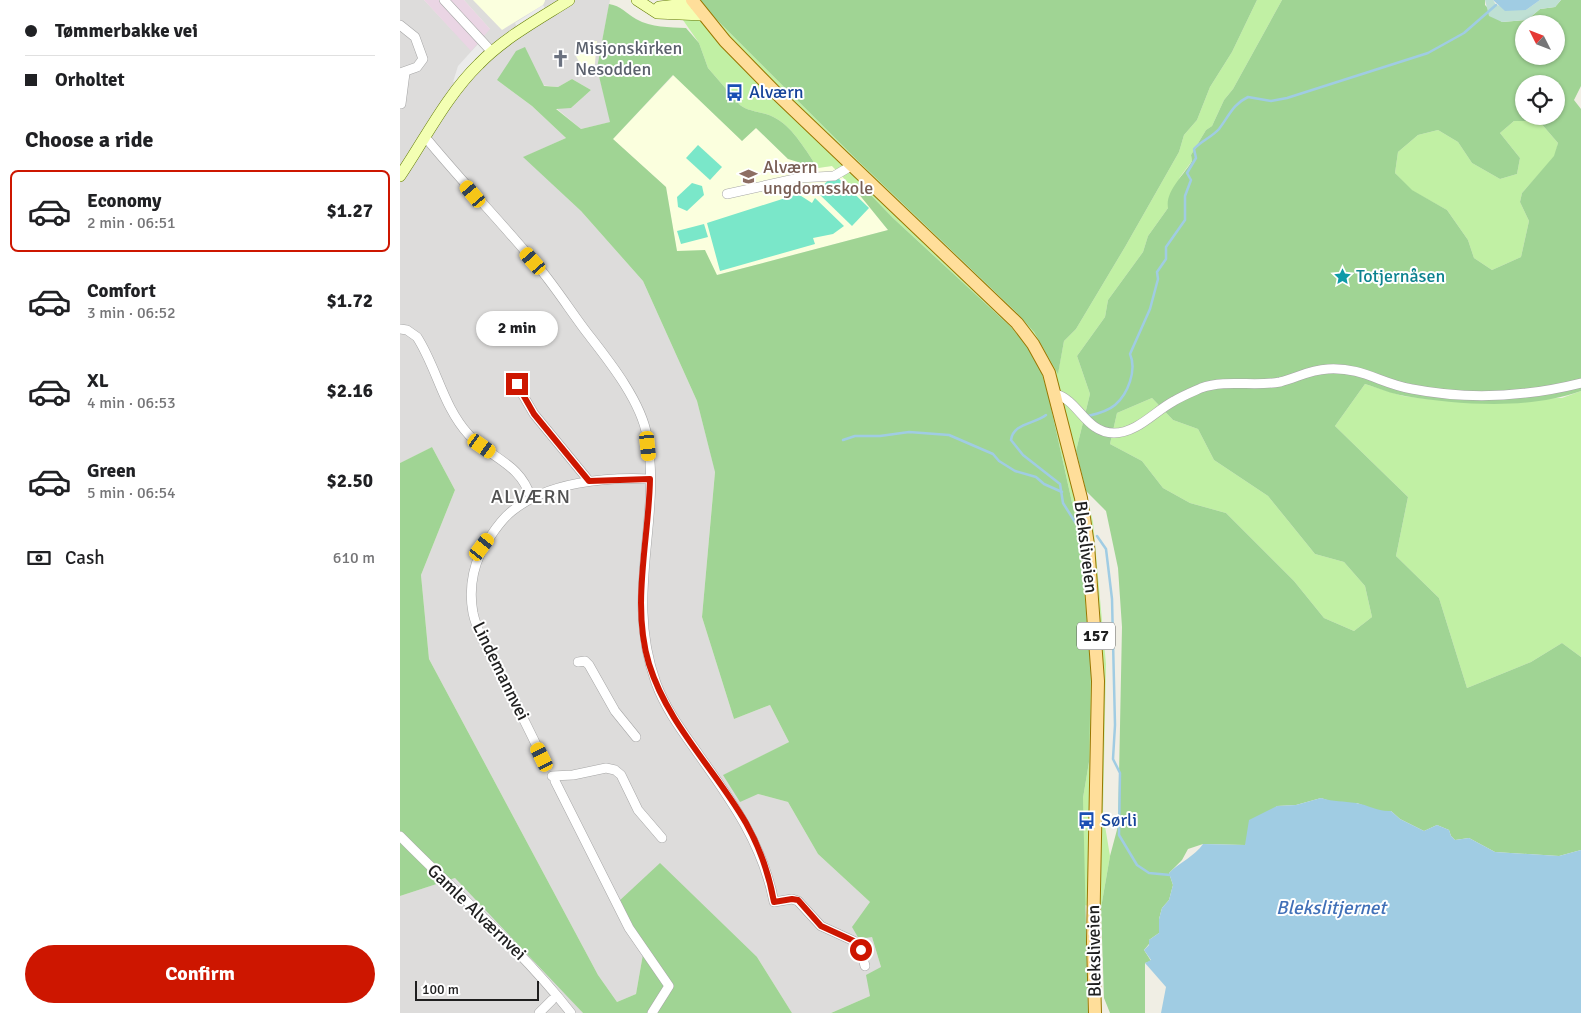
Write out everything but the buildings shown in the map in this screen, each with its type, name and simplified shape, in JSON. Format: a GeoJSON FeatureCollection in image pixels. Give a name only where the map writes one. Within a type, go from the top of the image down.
{"type":"FeatureCollection","features":[{"type":"Feature","properties":{"kind":"main road"},"geometry":{"type":"LineString","coordinates":[[400,176],[467,76],[492,52],[553,4],[569,0]]}},
{"type":"Feature","properties":{"kind":"main road"},"geometry":{"type":"LineString","coordinates":[[657,6],[670,0]]}},
{"type":"Feature","properties":{"kind":"main road"},"geometry":{"type":"LineString","coordinates":[[638,1],[657,6],[693,2]]}},
{"type":"Feature","properties":{"kind":"main road"},"geometry":{"type":"LineString","coordinates":[[638,1],[657,13],[703,15]]}},
{"type":"Feature","properties":{"kind":"main road","name":"Bleksliveien"},"geometry":{"type":"LineString","coordinates":[[693,2],[746,63],[851,166],[1017,323],[1044,361],[1056,394],[1084,518],[1096,634],[1098,716],[1093,942],[1095,1013]]}},
{"type":"Feature","properties":{"kind":"street"},"geometry":{"type":"LineString","coordinates":[[444,0],[492,52]]}},
{"type":"Feature","properties":{"kind":"street"},"geometry":{"type":"LineString","coordinates":[[400,25],[415,37],[422,59],[419,65],[402,73],[402,104]]}},
{"type":"Feature","properties":{"kind":"street"},"geometry":{"type":"LineString","coordinates":[[426,138],[541,270],[606,356],[644,425],[650,479],[642,617],[646,652],[657,687],[676,722],[746,824],[761,854],[774,902],[798,900],[821,926],[856,942],[861,950],[866,966]]}},
{"type":"Feature","properties":{"kind":"street"},"geometry":{"type":"LineString","coordinates":[[727,194],[799,178],[834,176],[851,166]]}},
{"type":"Feature","properties":{"kind":"street"},"geometry":{"type":"LineString","coordinates":[[400,329],[414,334],[421,344],[458,422],[475,441],[521,476],[532,498]]}},
{"type":"Feature","properties":{"kind":"street"},"geometry":{"type":"LineString","coordinates":[[1056,394],[1064,397],[1093,426],[1115,433],[1130,429],[1173,401],[1214,384],[1268,383],[1282,381],[1304,372],[1328,369],[1363,372],[1410,389],[1483,397],[1510,396],[1581,383]]}},
{"type":"Feature","properties":{"kind":"street"},"geometry":{"type":"LineString","coordinates":[[517,384],[534,414],[589,481]]}},
{"type":"Feature","properties":{"kind":"street","name":"Lindemannvei"},"geometry":{"type":"LineString","coordinates":[[542,757],[480,634],[472,603],[473,574],[482,547],[510,512],[532,498],[577,482],[650,479]]}},
{"type":"Feature","properties":{"kind":"street"},"geometry":{"type":"LineString","coordinates":[[578,662],[585,661],[589,665],[615,711],[636,737]]}},
{"type":"Feature","properties":{"kind":"street"},"geometry":{"type":"LineString","coordinates":[[652,1013],[669,986],[618,909],[554,778],[606,768],[614,770],[620,775],[638,810],[662,838]]}},
{"type":"Feature","properties":{"kind":"street","name":"Gamle Alværnvei"},"geometry":{"type":"LineString","coordinates":[[400,836],[456,893],[514,946],[571,1013]]}},
{"type":"Feature","properties":{"kind":"street"},"geometry":{"type":"LineString","coordinates":[[539,1013],[552,1000]]}},
{"type":"Feature","properties":{"kind":"shaded area"},"geometry":{"type":"Polygon","coordinates":[[[400,0],[424,0],[453,31],[490,29],[464,0],[610,0],[597,68],[611,122],[581,129],[556,108],[571,108],[591,90],[572,79],[558,87],[497,80],[532,106],[566,138],[524,157],[581,211],[643,281],[697,401],[715,471],[702,617],[734,719],[770,705],[789,742],[724,775],[758,794],[788,802],[818,854],[870,902],[872,937],[881,967],[870,996],[831,1013],[792,1013],[757,957],[643,954],[636,994],[617,1002],[598,975],[429,659],[421,575],[455,490],[432,447],[400,463],[400,0]]]}},
{"type":"Feature","properties":{"kind":"shaded area"},"geometry":{"type":"Polygon","coordinates":[[[424,0],[464,0],[490,29],[471,51],[424,0]]]}},
{"type":"Feature","properties":{"kind":"shaded area"},"geometry":{"type":"Polygon","coordinates":[[[473,0],[545,1],[543,5],[502,30],[473,0]]]}},
{"type":"Feature","properties":{"kind":"shaded area"},"geometry":{"type":"Polygon","coordinates":[[[1485,0],[1493,0],[1496,5],[1526,10],[1540,0],[1561,0],[1555,7],[1540,9],[1533,15],[1515,15],[1515,21],[1502,22],[1489,16],[1485,0]]]}},
{"type":"Feature","properties":{"kind":"shaded area"},"geometry":{"type":"Polygon","coordinates":[[[543,5],[546,10],[518,29],[515,23],[543,5]]]}},
{"type":"Feature","properties":{"kind":"shaded area"},"geometry":{"type":"Polygon","coordinates":[[[597,41],[594,73],[584,72],[576,64],[579,62],[576,56],[579,51],[577,47],[586,42],[597,41]]]}},
{"type":"Feature","properties":{"kind":"shaded area"},"geometry":{"type":"Polygon","coordinates":[[[478,44],[483,49],[482,56],[459,83],[453,82],[458,66],[478,44]]]}},
{"type":"Feature","properties":{"kind":"shaded area","name":"Alværn ungdomsskole"},"geometry":{"type":"Polygon","coordinates":[[[674,75],[742,141],[756,128],[788,159],[818,168],[832,166],[858,193],[888,230],[717,275],[677,252],[666,187],[613,139],[674,75]]]}},
{"type":"Feature","properties":{"kind":"shaded area"},"geometry":{"type":"Polygon","coordinates":[[[455,878],[554,980],[583,1013],[400,1013],[400,896],[455,878]]]}},
{"type":"Feature","properties":{"kind":"green space"},"geometry":{"type":"Polygon","coordinates":[[[669,0],[697,0],[855,158],[1016,312],[1034,332],[1058,373],[1064,341],[1076,329],[1179,152],[1184,135],[1197,120],[1210,87],[1232,52],[1257,0],[1282,0],[1233,89],[1224,100],[1212,126],[1206,130],[1191,155],[1192,161],[1180,177],[1168,208],[1148,236],[1143,252],[1108,300],[1105,317],[1077,356],[1090,394],[1076,451],[1093,522],[1106,664],[1103,814],[1110,856],[1101,908],[1084,905],[1083,798],[1089,762],[1079,534],[1048,394],[1011,327],[893,218],[864,188],[858,193],[832,166],[818,168],[789,128],[783,123],[772,116],[744,108],[740,105],[708,68],[699,43],[669,0]]]}},
{"type":"Feature","properties":{"kind":"green space"},"geometry":{"type":"Polygon","coordinates":[[[697,0],[1257,0],[1232,52],[1210,87],[1197,120],[1184,135],[1179,152],[1076,329],[1064,341],[1058,374],[1034,332],[1016,312],[855,158],[697,0]]]}},
{"type":"Feature","properties":{"kind":"green space"},"geometry":{"type":"Polygon","coordinates":[[[1282,0],[1485,0],[1485,5],[1502,22],[1515,21],[1515,65],[1565,65],[1565,15],[1533,15],[1540,9],[1555,7],[1561,0],[1581,0],[1581,86],[1574,100],[1581,109],[1581,391],[1539,401],[1494,404],[1449,402],[1405,396],[1365,384],[1335,426],[1408,497],[1396,556],[1439,598],[1467,688],[1531,662],[1562,643],[1581,657],[1581,850],[1559,856],[1495,852],[1469,838],[1455,840],[1449,830],[1437,825],[1424,831],[1400,819],[1391,811],[1380,812],[1357,803],[1336,803],[1321,798],[1296,805],[1277,806],[1245,845],[1203,844],[1188,849],[1182,860],[1169,873],[1173,885],[1169,900],[1162,908],[1159,919],[1159,933],[1149,940],[1149,944],[1144,950],[1151,961],[1145,963],[1145,1013],[1110,1013],[1104,998],[1101,908],[1110,856],[1118,826],[1122,627],[1118,568],[1106,511],[1086,491],[1076,451],[1090,394],[1077,356],[1105,317],[1108,300],[1143,252],[1148,236],[1168,208],[1169,195],[1172,189],[1192,161],[1191,155],[1206,130],[1212,126],[1224,100],[1233,89],[1282,0]],[[1515,75],[1514,121],[1500,133],[1520,158],[1517,174],[1500,179],[1472,163],[1458,142],[1438,130],[1418,135],[1398,152],[1395,173],[1412,190],[1447,210],[1468,240],[1474,258],[1492,270],[1521,257],[1529,221],[1520,202],[1522,193],[1554,156],[1558,143],[1542,125],[1565,125],[1565,75],[1515,75]],[[1152,398],[1117,413],[1110,444],[1142,461],[1163,488],[1190,503],[1226,513],[1294,581],[1324,618],[1354,631],[1372,617],[1365,586],[1344,562],[1315,554],[1268,496],[1214,460],[1198,429],[1173,420],[1152,398]]]}},
{"type":"Feature","properties":{"kind":"green space"},"geometry":{"type":"Polygon","coordinates":[[[609,4],[617,6],[636,19],[648,24],[686,28],[699,43],[708,68],[740,105],[744,108],[772,116],[783,123],[789,128],[818,168],[788,159],[756,128],[742,141],[673,75],[613,139],[666,187],[677,251],[705,250],[717,275],[888,230],[858,193],[864,188],[893,218],[1011,327],[1029,349],[1041,371],[1048,394],[1079,534],[1091,666],[1089,762],[1083,798],[1088,1013],[831,1013],[870,996],[866,975],[881,967],[872,937],[859,939],[852,927],[870,902],[818,854],[788,802],[758,794],[740,802],[723,775],[789,742],[770,705],[734,719],[702,617],[715,472],[697,401],[643,281],[581,211],[523,157],[566,138],[532,106],[497,80],[516,51],[525,47],[544,86],[558,87],[572,79],[591,90],[571,108],[556,109],[581,129],[610,122],[597,68],[609,4]]]}},
{"type":"Feature","properties":{"kind":"green space"},"geometry":{"type":"Polygon","coordinates":[[[1514,121],[1515,125],[1542,125],[1558,143],[1555,156],[1522,193],[1520,202],[1529,221],[1521,257],[1492,270],[1474,258],[1468,240],[1447,210],[1411,190],[1395,173],[1398,152],[1418,135],[1438,130],[1458,142],[1472,163],[1500,179],[1517,174],[1520,158],[1500,133],[1514,121]]]}},
{"type":"Feature","properties":{"kind":"green space"},"geometry":{"type":"Polygon","coordinates":[[[698,145],[722,167],[710,180],[686,158],[698,145]]]}},
{"type":"Feature","properties":{"kind":"green space"},"geometry":{"type":"Polygon","coordinates":[[[834,174],[869,208],[852,226],[817,192],[834,174]]]}},
{"type":"Feature","properties":{"kind":"green space"},"geometry":{"type":"Polygon","coordinates":[[[692,183],[702,186],[704,195],[687,211],[678,207],[677,197],[692,183]]]}},
{"type":"Feature","properties":{"kind":"green space"},"geometry":{"type":"Polygon","coordinates":[[[798,194],[812,203],[815,198],[844,226],[833,234],[813,238],[815,244],[720,271],[707,223],[798,194]]]}},
{"type":"Feature","properties":{"kind":"green space"},"geometry":{"type":"Polygon","coordinates":[[[704,224],[708,237],[681,244],[677,231],[704,224]]]}},
{"type":"Feature","properties":{"kind":"green space"},"geometry":{"type":"Polygon","coordinates":[[[1365,384],[1403,396],[1438,400],[1562,398],[1581,391],[1581,657],[1562,643],[1531,662],[1467,688],[1439,598],[1396,556],[1408,497],[1335,426],[1365,384]]]}},
{"type":"Feature","properties":{"kind":"green space"},"geometry":{"type":"Polygon","coordinates":[[[1152,398],[1173,420],[1198,429],[1214,460],[1268,496],[1315,554],[1344,562],[1365,586],[1372,617],[1354,631],[1324,618],[1294,581],[1226,513],[1190,503],[1163,488],[1142,461],[1110,444],[1117,413],[1152,398]]]}},
{"type":"Feature","properties":{"kind":"green space"},"geometry":{"type":"Polygon","coordinates":[[[432,447],[455,490],[421,575],[429,659],[598,975],[617,1002],[636,994],[643,954],[618,902],[660,863],[757,957],[792,1013],[583,1013],[455,878],[400,896],[400,463],[432,447]]]}},
{"type":"Feature","properties":{"kind":"water"},"geometry":{"type":"Polygon","coordinates":[[[1493,0],[1540,0],[1526,10],[1505,11],[1493,0]]]}},
{"type":"Feature","properties":{"kind":"water","name":"Blekslitjernet"},"geometry":{"type":"Polygon","coordinates":[[[1321,798],[1391,811],[1400,819],[1424,831],[1437,825],[1449,830],[1455,840],[1469,838],[1495,852],[1559,856],[1581,850],[1581,1013],[1161,1013],[1166,987],[1145,963],[1151,960],[1144,950],[1149,945],[1149,940],[1159,933],[1159,919],[1162,908],[1169,900],[1173,885],[1169,873],[1196,852],[1203,844],[1245,845],[1249,820],[1277,806],[1296,805],[1321,798]]]}},
{"type":"Feature","properties":{"kind":"waterway"},"geometry":{"type":"LineString","coordinates":[[1088,416],[1112,407],[1124,395],[1132,374],[1130,354],[1150,309],[1158,279],[1157,272],[1166,259],[1166,247],[1185,220],[1185,196],[1191,180],[1187,173],[1196,158],[1194,149],[1219,129],[1235,107],[1248,97],[1271,101],[1287,98],[1428,53],[1464,33],[1496,5]]}},
{"type":"Feature","properties":{"kind":"waterway"},"geometry":{"type":"LineString","coordinates":[[1046,415],[1020,427],[1013,434],[1011,440],[1023,455],[1060,484],[1063,503],[1075,522]]}},
{"type":"Feature","properties":{"kind":"waterway"},"geometry":{"type":"LineString","coordinates":[[843,440],[855,436],[880,436],[909,432],[949,435],[993,454],[999,461],[1015,471],[1036,477],[1044,484],[1062,492]]}},
{"type":"Feature","properties":{"kind":"waterway"},"geometry":{"type":"LineString","coordinates":[[1097,536],[1106,549],[1112,599],[1115,725],[1113,759],[1120,773],[1119,835],[1137,865],[1149,873],[1170,875]]}},
{"type":"Feature","properties":{"kind":"place","name":"Misjonskirken Nesodden"},"geometry":{"type":"Point","coordinates":[561,58]}},
{"type":"Feature","properties":{"kind":"place","name":"Alværn"},"geometry":{"type":"Point","coordinates":[735,92]}},
{"type":"Feature","properties":{"kind":"place","name":"Alværn ungdomsskole"},"geometry":{"type":"Point","coordinates":[749,177]}},
{"type":"Feature","properties":{"kind":"place","name":"Totjernåsen"},"geometry":{"type":"Point","coordinates":[1342,276]}},
{"type":"Feature","properties":{"kind":"place","name":"Sørli"},"geometry":{"type":"Point","coordinates":[1087,820]}},
{"type":"Feature","properties":{"kind":"district","name":"ALVÆRN"},"geometry":{"type":"Point","coordinates":[531,496]}},
{"type":"Feature","properties":{"kind":"route"},"geometry":{"type":"LineString","coordinates":[[517,384],[534,414],[579,466],[589,481],[650,479],[641,601],[642,628],[646,652],[657,687],[680,728],[746,824],[761,854],[774,902],[798,900],[821,926],[856,942],[861,950]]}}]}
